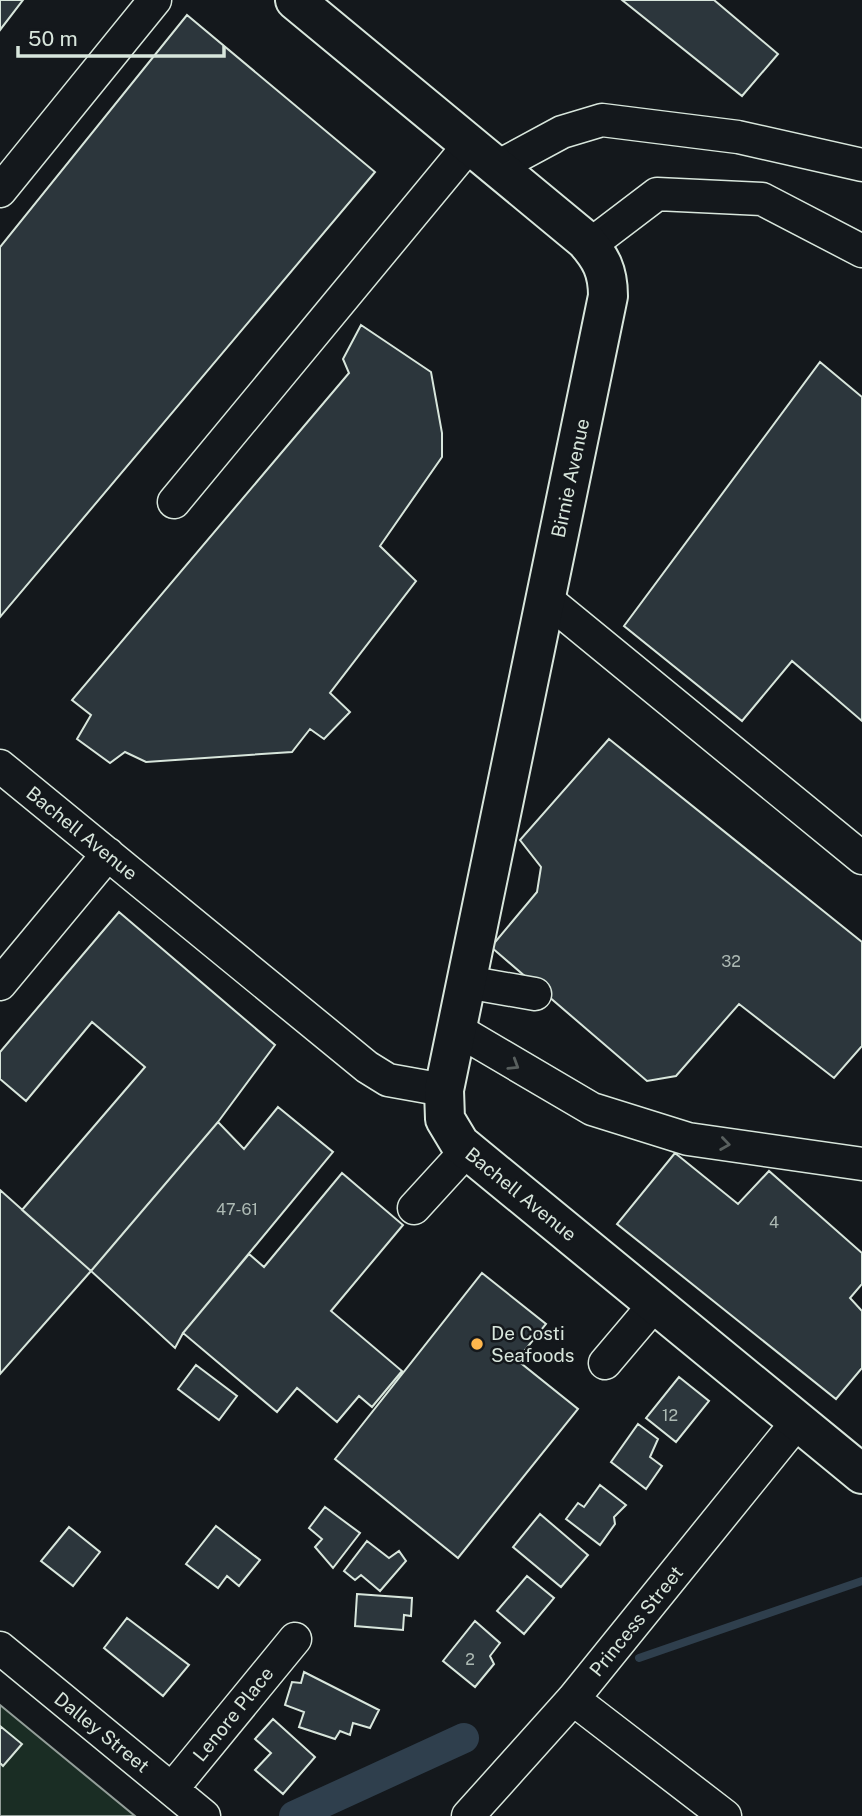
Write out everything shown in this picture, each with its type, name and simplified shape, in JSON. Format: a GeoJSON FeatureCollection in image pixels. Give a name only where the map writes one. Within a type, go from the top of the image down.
{"type":"FeatureCollection","features":[{"type":"Feature","properties":{"kind":"main road","name":"Birnie Avenue"},"geometry":{"type":"LineString","coordinates":[[295,0],[485,155],[590,245],[604,265],[608,296],[444,1090]]}},
{"type":"Feature","properties":{"kind":"main road","name":"Bachell Avenue"},"geometry":{"type":"LineString","coordinates":[[444,1090],[445,1119],[450,1132],[467,1150],[798,1421],[857,1458]]}},
{"type":"Feature","properties":{"kind":"street"},"geometry":{"type":"LineString","coordinates":[[0,191],[155,0]]}},
{"type":"Feature","properties":{"kind":"street"},"geometry":{"type":"LineString","coordinates":[[174,502],[485,155],[602,120],[738,138],[862,165]]}},
{"type":"Feature","properties":{"kind":"street"},"geometry":{"type":"LineString","coordinates":[[590,245],[657,194],[762,199],[862,251]]}},
{"type":"Feature","properties":{"kind":"street"},"geometry":{"type":"LineString","coordinates":[[545,598],[862,859]]}},
{"type":"Feature","properties":{"kind":"street","name":"Bachell Avenue"},"geometry":{"type":"LineString","coordinates":[[0,766],[367,1068],[388,1080],[444,1090]]}},
{"type":"Feature","properties":{"kind":"street"},"geometry":{"type":"LineString","coordinates":[[0,984],[108,854]]}},
{"type":"Feature","properties":{"kind":"street"},"geometry":{"type":"LineString","coordinates":[[466,982],[535,994]]}},
{"type":"Feature","properties":{"kind":"street"},"geometry":{"type":"LineString","coordinates":[[456,1029],[592,1110],[688,1139],[862,1164]]}},
{"type":"Feature","properties":{"kind":"street"},"geometry":{"type":"LineString","coordinates":[[414,1208],[467,1150]]}},
{"type":"Feature","properties":{"kind":"street"},"geometry":{"type":"LineString","coordinates":[[605,1363],[656,1304]]}},
{"type":"Feature","properties":{"kind":"street","name":"Princess Street"},"geometry":{"type":"LineString","coordinates":[[468,1816],[573,1699],[798,1421]]}},
{"type":"Feature","properties":{"kind":"street","name":"Lenore Place"},"geometry":{"type":"LineString","coordinates":[[172,1789],[295,1639]]}},
{"type":"Feature","properties":{"kind":"street","name":"Dalley Street"},"geometry":{"type":"LineString","coordinates":[[0,1648],[204,1816]]}},
{"type":"Feature","properties":{"kind":"street"},"geometry":{"type":"LineString","coordinates":[[573,1699],[725,1816]]}},
{"type":"Feature","properties":{"kind":"green space"},"geometry":{"type":"Polygon","coordinates":[[[0,1705],[135,1816],[0,1816],[0,1705]]]}},
{"type":"Feature","properties":{"kind":"building"},"geometry":{"type":"Polygon","coordinates":[[[0,0],[23,0],[0,30],[0,0]]]}},
{"type":"Feature","properties":{"kind":"building"},"geometry":{"type":"Polygon","coordinates":[[[622,0],[714,0],[778,54],[742,96],[622,0]]]}},
{"type":"Feature","properties":{"kind":"building"},"geometry":{"type":"Polygon","coordinates":[[[187,15],[375,172],[0,617],[0,247],[187,15]]]}},
{"type":"Feature","properties":{"kind":"building"},"geometry":{"type":"Polygon","coordinates":[[[361,325],[431,372],[442,433],[442,457],[380,546],[416,581],[330,693],[350,712],[324,739],[310,729],[292,752],[146,762],[125,752],[110,763],[77,739],[91,715],[72,700],[349,373],[343,359],[361,325]]]}},
{"type":"Feature","properties":{"kind":"building"},"geometry":{"type":"Polygon","coordinates":[[[820,362],[862,397],[862,721],[792,661],[742,721],[624,626],[820,362]]]}},
{"type":"Feature","properties":{"kind":"building"},"geometry":{"type":"Polygon","coordinates":[[[609,739],[862,942],[862,1046],[834,1078],[739,1004],[676,1076],[647,1081],[491,947],[537,892],[541,867],[520,840],[609,739]]]}},
{"type":"Feature","properties":{"kind":"building"},"geometry":{"type":"Polygon","coordinates":[[[119,912],[275,1045],[218,1122],[91,1271],[22,1210],[145,1067],[92,1022],[26,1101],[0,1079],[0,1052],[119,912]]]}},
{"type":"Feature","properties":{"kind":"building"},"geometry":{"type":"Polygon","coordinates":[[[278,1107],[333,1152],[183,1333],[175,1348],[91,1271],[218,1122],[244,1149],[278,1107]]]}},
{"type":"Feature","properties":{"kind":"building"},"geometry":{"type":"Polygon","coordinates":[[[675,1153],[738,1204],[769,1171],[862,1253],[862,1284],[850,1298],[862,1311],[862,1368],[836,1399],[617,1224],[675,1153]]]}},
{"type":"Feature","properties":{"kind":"building"},"geometry":{"type":"Polygon","coordinates":[[[342,1173],[403,1225],[331,1311],[402,1371],[372,1407],[359,1396],[337,1422],[297,1388],[277,1412],[183,1333],[249,1254],[264,1267],[342,1173]]]}},
{"type":"Feature","properties":{"kind":"building"},"geometry":{"type":"Polygon","coordinates":[[[0,1190],[91,1271],[0,1374],[0,1190]]]}},
{"type":"Feature","properties":{"kind":"building"},"geometry":{"type":"Polygon","coordinates":[[[482,1273],[546,1324],[517,1360],[578,1409],[458,1558],[335,1459],[482,1273]]]}},
{"type":"Feature","properties":{"kind":"building"},"geometry":{"type":"Polygon","coordinates":[[[196,1365],[237,1396],[219,1420],[178,1389],[196,1365]]]}},
{"type":"Feature","properties":{"kind":"building"},"geometry":{"type":"Polygon","coordinates":[[[679,1377],[709,1401],[676,1442],[646,1418],[679,1377]]]}},
{"type":"Feature","properties":{"kind":"building"},"geometry":{"type":"Polygon","coordinates":[[[638,1424],[658,1439],[650,1457],[662,1466],[646,1489],[611,1462],[638,1424]]]}},
{"type":"Feature","properties":{"kind":"building"},"geometry":{"type":"Polygon","coordinates":[[[600,1485],[626,1505],[614,1517],[615,1524],[600,1545],[566,1519],[578,1503],[584,1507],[600,1485]]]}},
{"type":"Feature","properties":{"kind":"building"},"geometry":{"type":"Polygon","coordinates":[[[325,1507],[360,1533],[333,1568],[315,1547],[322,1539],[309,1528],[325,1507]]]}},
{"type":"Feature","properties":{"kind":"building"},"geometry":{"type":"Polygon","coordinates":[[[540,1514],[588,1555],[561,1587],[513,1547],[540,1514]]]}},
{"type":"Feature","properties":{"kind":"building"},"geometry":{"type":"Polygon","coordinates":[[[216,1526],[260,1560],[239,1586],[227,1576],[218,1588],[186,1564],[216,1526]]]}},
{"type":"Feature","properties":{"kind":"building"},"geometry":{"type":"Polygon","coordinates":[[[69,1527],[100,1552],[73,1586],[41,1561],[69,1527]]]}},
{"type":"Feature","properties":{"kind":"building"},"geometry":{"type":"Polygon","coordinates":[[[367,1541],[389,1558],[399,1551],[406,1561],[380,1591],[361,1575],[355,1580],[344,1571],[367,1541]]]}},
{"type":"Feature","properties":{"kind":"building"},"geometry":{"type":"Polygon","coordinates":[[[527,1576],[554,1598],[524,1634],[497,1611],[527,1576]]]}},
{"type":"Feature","properties":{"kind":"building"},"geometry":{"type":"Polygon","coordinates":[[[357,1594],[412,1598],[411,1616],[404,1615],[403,1630],[355,1626],[357,1594]]]}},
{"type":"Feature","properties":{"kind":"building"},"geometry":{"type":"Polygon","coordinates":[[[127,1618],[189,1665],[163,1696],[104,1648],[127,1618]]]}},
{"type":"Feature","properties":{"kind":"building"},"geometry":{"type":"Polygon","coordinates":[[[475,1621],[500,1643],[490,1656],[494,1664],[475,1687],[443,1661],[475,1621]]]}},
{"type":"Feature","properties":{"kind":"building"},"geometry":{"type":"Polygon","coordinates":[[[304,1672],[379,1710],[370,1728],[353,1723],[350,1735],[340,1731],[335,1739],[299,1727],[304,1712],[285,1705],[292,1682],[301,1683],[304,1672]]]}},
{"type":"Feature","properties":{"kind":"building"},"geometry":{"type":"Polygon","coordinates":[[[273,1719],[315,1757],[283,1794],[255,1770],[271,1753],[255,1739],[273,1719]]]}},
{"type":"Feature","properties":{"kind":"building"},"geometry":{"type":"Polygon","coordinates":[[[0,1726],[22,1744],[3,1766],[0,1763],[0,1726]]]}},
{"type":"Feature","properties":{"kind":"waterway"},"geometry":{"type":"LineString","coordinates":[[639,1658],[862,1581]]}},
{"type":"Feature","properties":{"kind":"waterway"},"geometry":{"type":"LineString","coordinates":[[294,1816],[464,1738]]}},
{"type":"Feature","properties":{"kind":"place","name":"De Costi Seafoods"},"geometry":{"type":"Point","coordinates":[477,1344]}}]}
